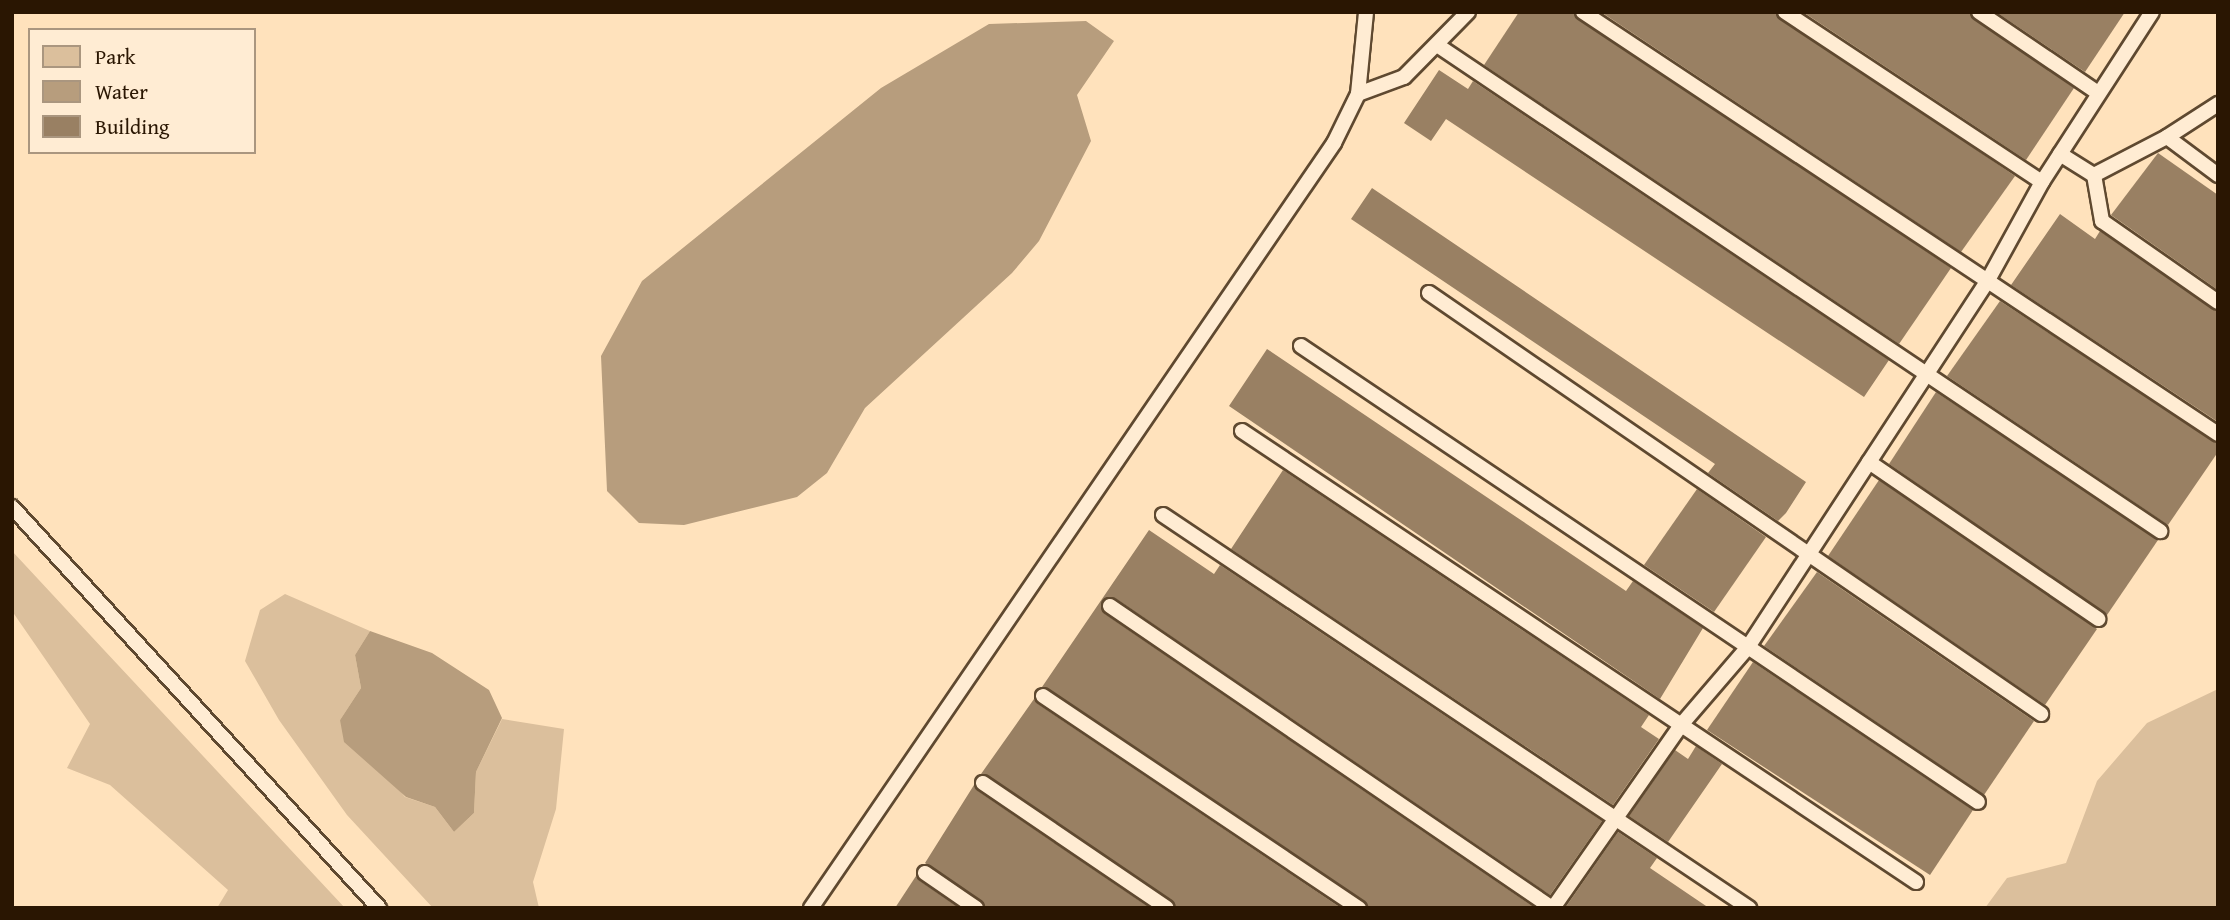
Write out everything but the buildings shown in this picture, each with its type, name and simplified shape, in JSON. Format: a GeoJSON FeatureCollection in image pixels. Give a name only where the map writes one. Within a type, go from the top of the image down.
{"type":"FeatureCollection","features":[{"type":"Feature","properties":{"kind":"lane"},"geometry":{"type":"LineString","coordinates":[[811,908],[1334,143],[1358,94],[1366,12]]}},
{"type":"Feature","properties":{"kind":"lane"},"geometry":{"type":"LineString","coordinates":[[1358,94],[1404,78],[1440,47],[1468,12]]}},
{"type":"Feature","properties":{"kind":"lane"},"geometry":{"type":"LineString","coordinates":[[1583,12],[2218,435]]}},
{"type":"Feature","properties":{"kind":"lane"},"geometry":{"type":"LineString","coordinates":[[1785,12],[2042,181]]}},
{"type":"Feature","properties":{"kind":"lane"},"geometry":{"type":"LineString","coordinates":[[1979,12],[2098,93]]}},
{"type":"Feature","properties":{"kind":"lane"},"geometry":{"type":"LineString","coordinates":[[1110,606],[1553,908],[1681,725],[1748,647],[1987,282],[2042,181],[2152,12]]}},
{"type":"Feature","properties":{"kind":"lane"},"geometry":{"type":"LineString","coordinates":[[1440,47],[1928,371],[2160,531]]}},
{"type":"Feature","properties":{"kind":"lane"},"geometry":{"type":"LineString","coordinates":[[2094,175],[2166,137],[2218,104]]}},
{"type":"Feature","properties":{"kind":"lane"},"geometry":{"type":"LineString","coordinates":[[2166,137],[2218,175]]}},
{"type":"Feature","properties":{"kind":"lane"},"geometry":{"type":"LineString","coordinates":[[2060,153],[2094,175],[2102,221],[2218,302]]}},
{"type":"Feature","properties":{"kind":"lane"},"geometry":{"type":"LineString","coordinates":[[1429,293],[2041,713]]}},
{"type":"Feature","properties":{"kind":"lane"},"geometry":{"type":"LineString","coordinates":[[1301,346],[1978,802]]}},
{"type":"Feature","properties":{"kind":"lane"},"geometry":{"type":"LineString","coordinates":[[1242,431],[1916,881]]}},
{"type":"Feature","properties":{"kind":"lane"},"geometry":{"type":"LineString","coordinates":[[1869,461],[2098,619]]}},
{"type":"Feature","properties":{"kind":"lane"},"geometry":{"type":"LineString","coordinates":[[12,507],[379,908]]}},
{"type":"Feature","properties":{"kind":"lane"},"geometry":{"type":"LineString","coordinates":[[1163,515],[1749,908]]}},
{"type":"Feature","properties":{"kind":"lane"},"geometry":{"type":"LineString","coordinates":[[1043,696],[1359,908]]}},
{"type":"Feature","properties":{"kind":"lane"},"geometry":{"type":"LineString","coordinates":[[983,783],[1167,908]]}},
{"type":"Feature","properties":{"kind":"lane"},"geometry":{"type":"LineString","coordinates":[[925,873],[976,908]]}},
{"type":"Feature","properties":{"kind":"green space"},"geometry":{"type":"Polygon","coordinates":[[[12,551],[345,908],[217,908],[228,890],[110,785],[67,768],[90,724],[12,611],[12,551]]]}},
{"type":"Feature","properties":{"kind":"green space"},"geometry":{"type":"Polygon","coordinates":[[[285,594],[370,631],[355,655],[361,688],[340,720],[405,797],[435,807],[454,832],[474,813],[476,772],[502,719],[564,729],[556,809],[533,882],[539,908],[433,908],[347,815],[279,720],[245,661],[260,610],[285,594]]]}},
{"type":"Feature","properties":{"kind":"green space"},"geometry":{"type":"Polygon","coordinates":[[[2218,689],[2218,908],[1985,908],[2007,878],[2066,863],[2097,781],[2147,723],[2218,689]]]}},
{"type":"Feature","properties":{"kind":"water"},"geometry":{"type":"Polygon","coordinates":[[[1086,21],[1114,41],[1077,95],[1091,141],[1039,241],[1012,273],[865,408],[827,473],[797,497],[684,525],[639,523],[607,491],[601,356],[642,281],[881,88],[989,24],[1086,21]]]}},
{"type":"Feature","properties":{"kind":"water"},"geometry":{"type":"Polygon","coordinates":[[[370,631],[432,653],[489,690],[502,718],[476,772],[474,813],[454,832],[435,807],[406,797],[344,742],[340,720],[361,688],[355,655],[370,631]]]}}]}
